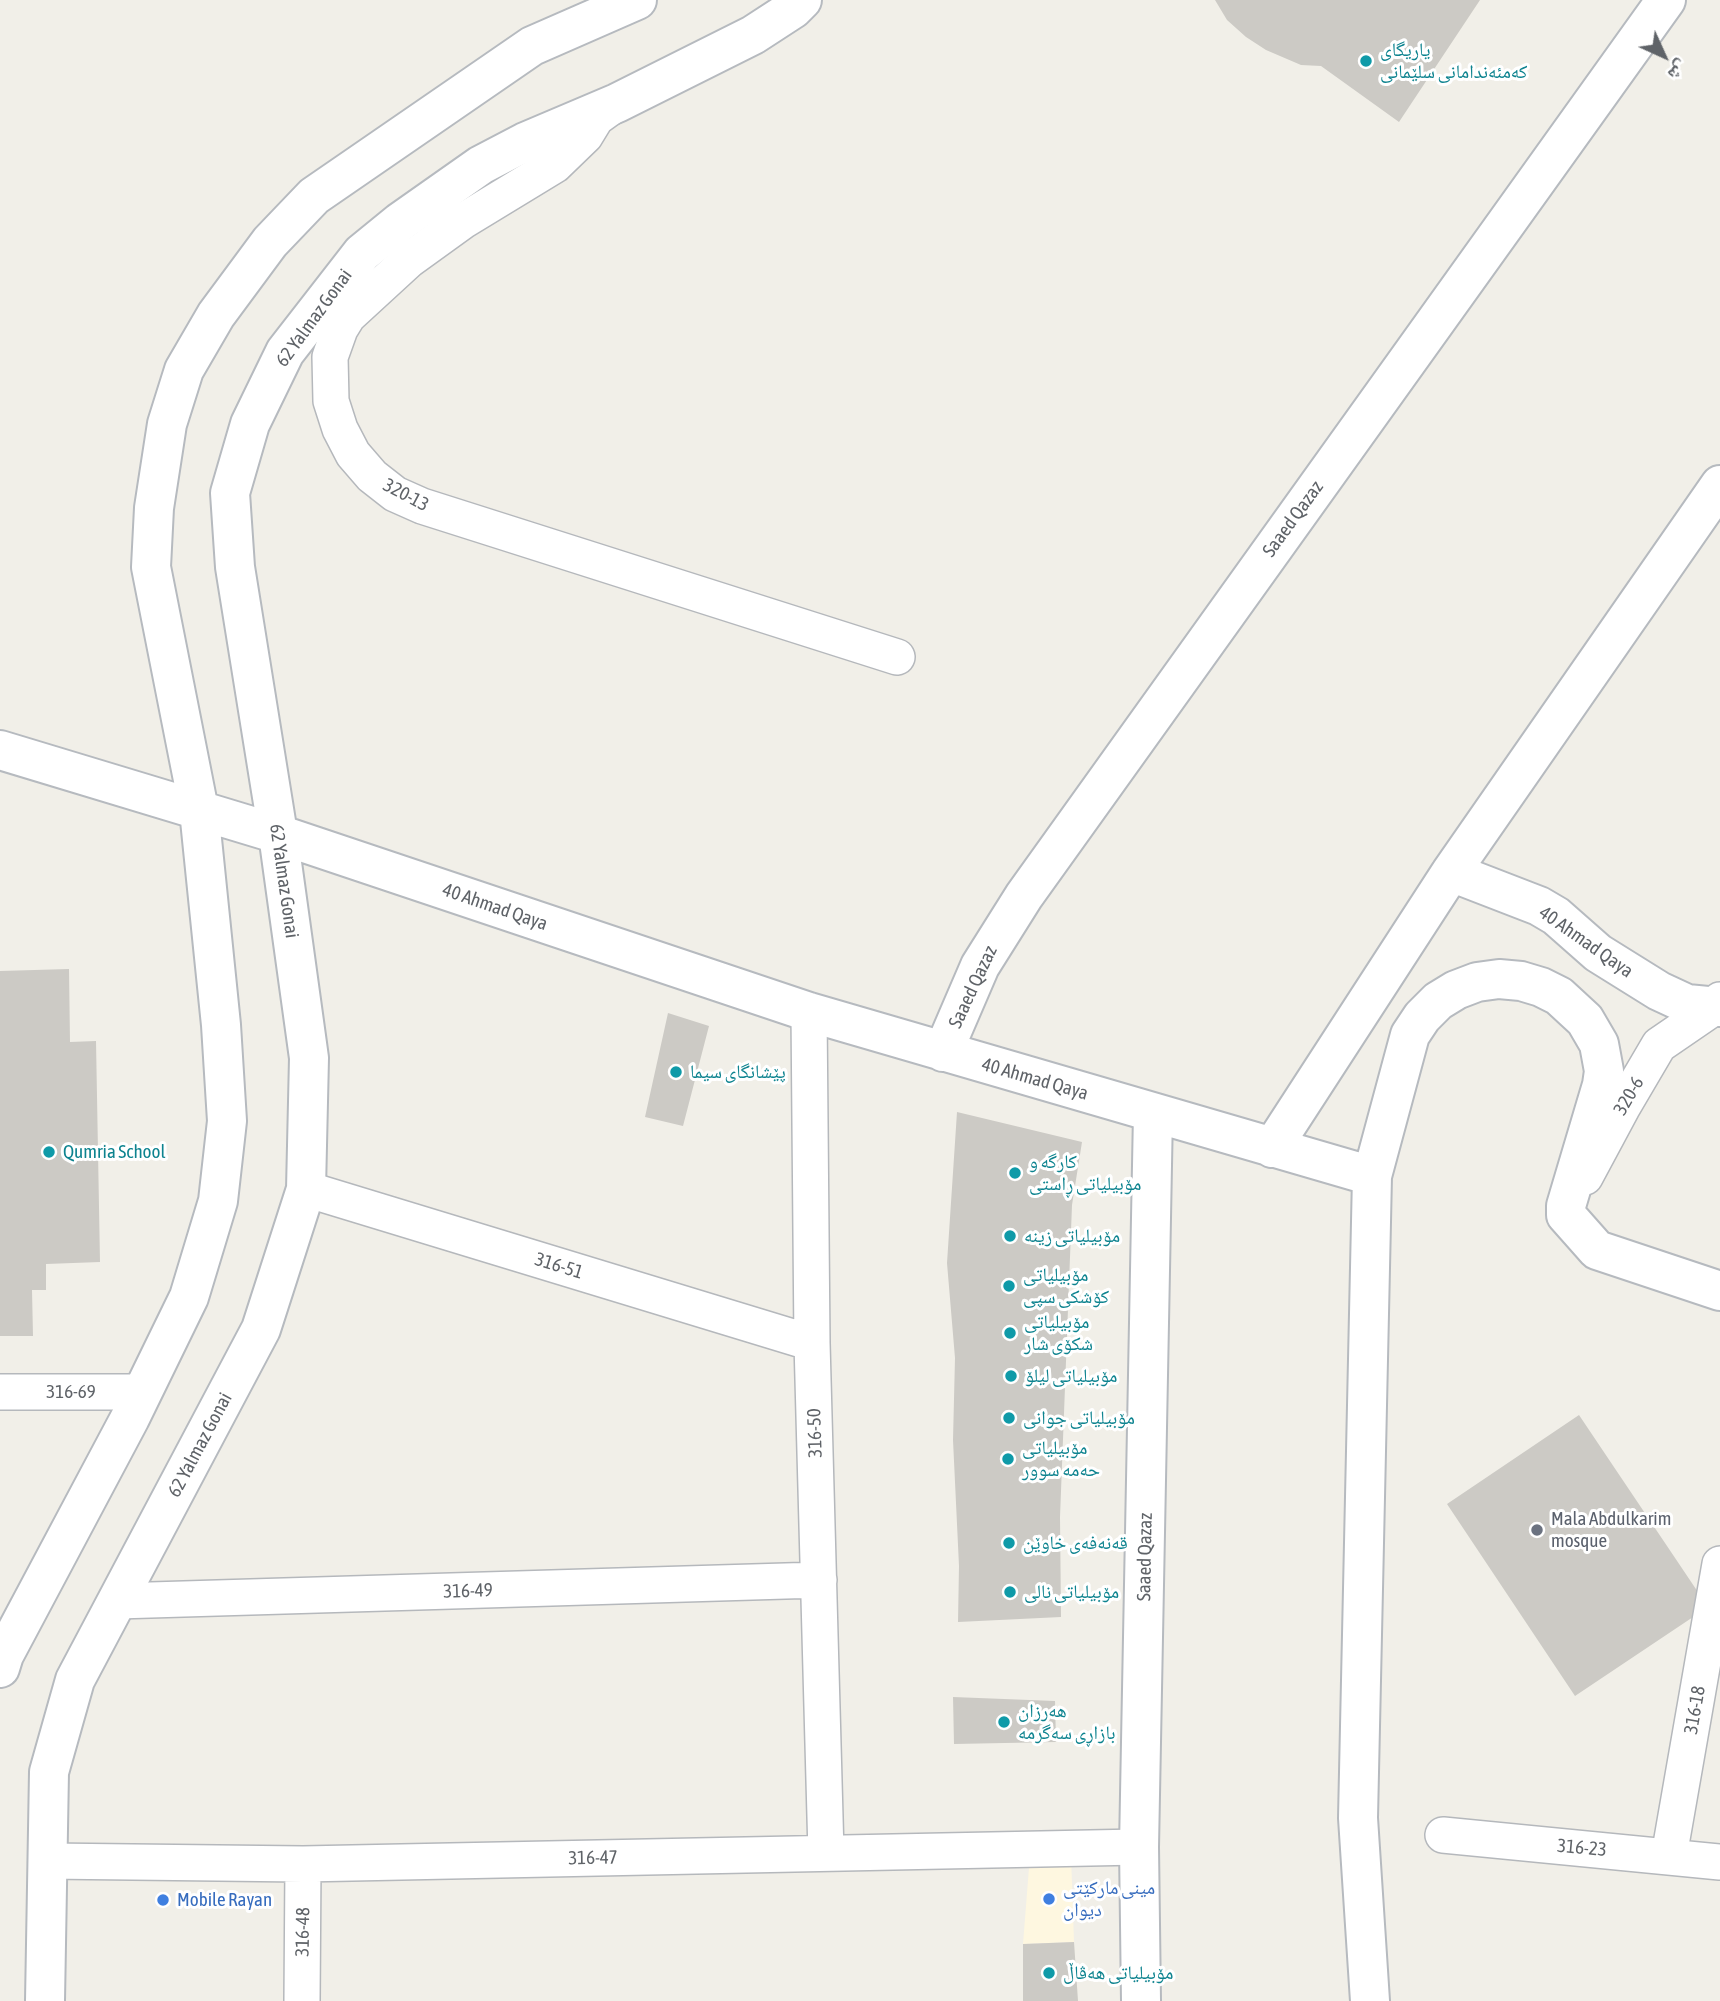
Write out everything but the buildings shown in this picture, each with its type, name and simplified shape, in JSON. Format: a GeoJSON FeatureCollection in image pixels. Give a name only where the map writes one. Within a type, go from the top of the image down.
{"type":"FeatureCollection","features":[{"type":"Feature","properties":{"kind":"street"},"geometry":{"type":"LineString","coordinates":[[1,1659],[143,1392],[189,1297],[218,1201],[227,1121],[221,1025],[199,810],[151,567],[154,508],[167,424],[184,370],[216,315],[270,242],[314,196],[532,46],[637,0]]}},
{"type":"Feature","properties":{"kind":"street","name":"62 Yalmaz Gonai"},"geometry":{"type":"LineString","coordinates":[[45,2001],[49,1772],[75,1680],[261,1329],[306,1189],[309,1058],[278,834],[235,567],[230,492],[250,424],[285,352],[362,253],[400,222],[481,166],[525,142],[617,103],[753,35],[802,0]]}},
{"type":"Feature","properties":{"kind":"street","name":"Saaed Qazaz"},"geometry":{"type":"LineString","coordinates":[[943,1052],[979,966],[1024,896],[1666,0]]}},
{"type":"Feature","properties":{"kind":"street","name":"320-13"},"geometry":{"type":"LineString","coordinates":[[617,103],[596,118],[585,136],[555,165],[463,221],[409,260],[348,316],[330,357],[331,401],[340,429],[354,454],[372,476],[396,494],[422,506],[897,657]]}},
{"type":"Feature","properties":{"kind":"street"},"geometry":{"type":"LineString","coordinates":[[1272,1148],[1451,872],[1720,485]]}},
{"type":"Feature","properties":{"kind":"street","name":"40 Ahmad Qaya"},"geometry":{"type":"LineString","coordinates":[[0,750],[278,834],[809,1012],[1372,1176]]}},
{"type":"Feature","properties":{"kind":"street","name":"40 Ahmad Qaya"},"geometry":{"type":"LineString","coordinates":[[1451,872],[1547,911],[1598,953],[1659,991],[1687,1004],[1719,1004]]}},
{"type":"Feature","properties":{"kind":"street"},"geometry":{"type":"LineString","coordinates":[[1370,2001],[1358,1818],[1372,1176],[1410,1035],[1422,1017],[1456,990],[1477,982],[1499,979],[1521,981],[1559,996],[1593,1031],[1603,1057],[1602,1085],[1566,1206],[1566,1215],[1597,1250],[1720,1291]]}},
{"type":"Feature","properties":{"kind":"street","name":"320-6"},"geometry":{"type":"LineString","coordinates":[[1566,1215],[1622,1108],[1659,1045],[1719,1004]]}},
{"type":"Feature","properties":{"kind":"street","name":"316-50"},"geometry":{"type":"LineString","coordinates":[[809,1012],[812,1343],[826,1853]]}},
{"type":"Feature","properties":{"kind":"street","name":"Saaed Qazaz"},"geometry":{"type":"LineString","coordinates":[[1141,2001],[1139,1847],[1153,1114]]}},
{"type":"Feature","properties":{"kind":"street","name":"316-51"},"geometry":{"type":"LineString","coordinates":[[306,1189],[812,1343]]}},
{"type":"Feature","properties":{"kind":"street","name":"316-69"},"geometry":{"type":"LineString","coordinates":[[0,1392],[143,1392]]}},
{"type":"Feature","properties":{"kind":"street","name":"316-18"},"geometry":{"type":"LineString","coordinates":[[1669,1856],[1720,1564]]}},
{"type":"Feature","properties":{"kind":"street","name":"316-49"},"geometry":{"type":"LineString","coordinates":[[117,1601],[819,1580]]}},
{"type":"Feature","properties":{"kind":"street","name":"316-23"},"geometry":{"type":"LineString","coordinates":[[1443,1835],[1720,1862]]}},
{"type":"Feature","properties":{"kind":"street","name":"316-47"},"geometry":{"type":"LineString","coordinates":[[47,1861],[303,1864],[1139,1847]]}},
{"type":"Feature","properties":{"kind":"street","name":"316-48"},"geometry":{"type":"LineString","coordinates":[[302,2001],[303,1864]]}},
{"type":"Feature","properties":{"kind":"shaded area","name":"مینی مارکێتی دیوان"},"geometry":{"type":"Polygon","coordinates":[[[1030,1855],[1071,1855],[1074,1942],[1023,1944],[1030,1855]]]}},
{"type":"Feature","properties":{"kind":"place","name":"یاریگای کەمئەندامانی سلێمانی"},"geometry":{"type":"Point","coordinates":[1366,61]}},
{"type":"Feature","properties":{"kind":"place","name":"پێشانگای سیما"},"geometry":{"type":"Point","coordinates":[676,1072]}},
{"type":"Feature","properties":{"kind":"place","name":"Qumria School"},"geometry":{"type":"Point","coordinates":[49,1152]}},
{"type":"Feature","properties":{"kind":"place","name":"کارگە و مۆبیلیاتی ڕاستی"},"geometry":{"type":"Point","coordinates":[1015,1173]}},
{"type":"Feature","properties":{"kind":"place","name":"مۆبیلیاتی زینە"},"geometry":{"type":"Point","coordinates":[1010,1236]}},
{"type":"Feature","properties":{"kind":"place","name":"مۆبیلیاتی کۆشکی سپی"},"geometry":{"type":"Point","coordinates":[1009,1286]}},
{"type":"Feature","properties":{"kind":"place","name":"مۆبیلیاتی شکۆی شار"},"geometry":{"type":"Point","coordinates":[1010,1333]}},
{"type":"Feature","properties":{"kind":"place","name":"مۆبیلیاتی لیلۆ"},"geometry":{"type":"Point","coordinates":[1011,1376]}},
{"type":"Feature","properties":{"kind":"place","name":"مۆبیلیاتی جوانی"},"geometry":{"type":"Point","coordinates":[1009,1418]}},
{"type":"Feature","properties":{"kind":"place","name":"مۆبیلیاتی حەمە سوور"},"geometry":{"type":"Point","coordinates":[1008,1459]}},
{"type":"Feature","properties":{"kind":"place","name":"Mala Abdulkarim mosque"},"geometry":{"type":"Point","coordinates":[1537,1530]}},
{"type":"Feature","properties":{"kind":"place","name":"قەنەفەی خاوێن"},"geometry":{"type":"Point","coordinates":[1009,1543]}},
{"type":"Feature","properties":{"kind":"place","name":"مۆبیلیاتی نالی"},"geometry":{"type":"Point","coordinates":[1010,1592]}},
{"type":"Feature","properties":{"kind":"place","name":"هەرزان بازاڕی سەگرمە"},"geometry":{"type":"Point","coordinates":[1004,1722]}},
{"type":"Feature","properties":{"kind":"place","name":"مینی مارکێتی دیوان"},"geometry":{"type":"Point","coordinates":[1049,1899]}},
{"type":"Feature","properties":{"kind":"place","name":"Mobile Rayan"},"geometry":{"type":"Point","coordinates":[163,1900]}},
{"type":"Feature","properties":{"kind":"place","name":"مۆبیلیاتی هەڤاڵ"},"geometry":{"type":"Point","coordinates":[1049,1973]}}]}
